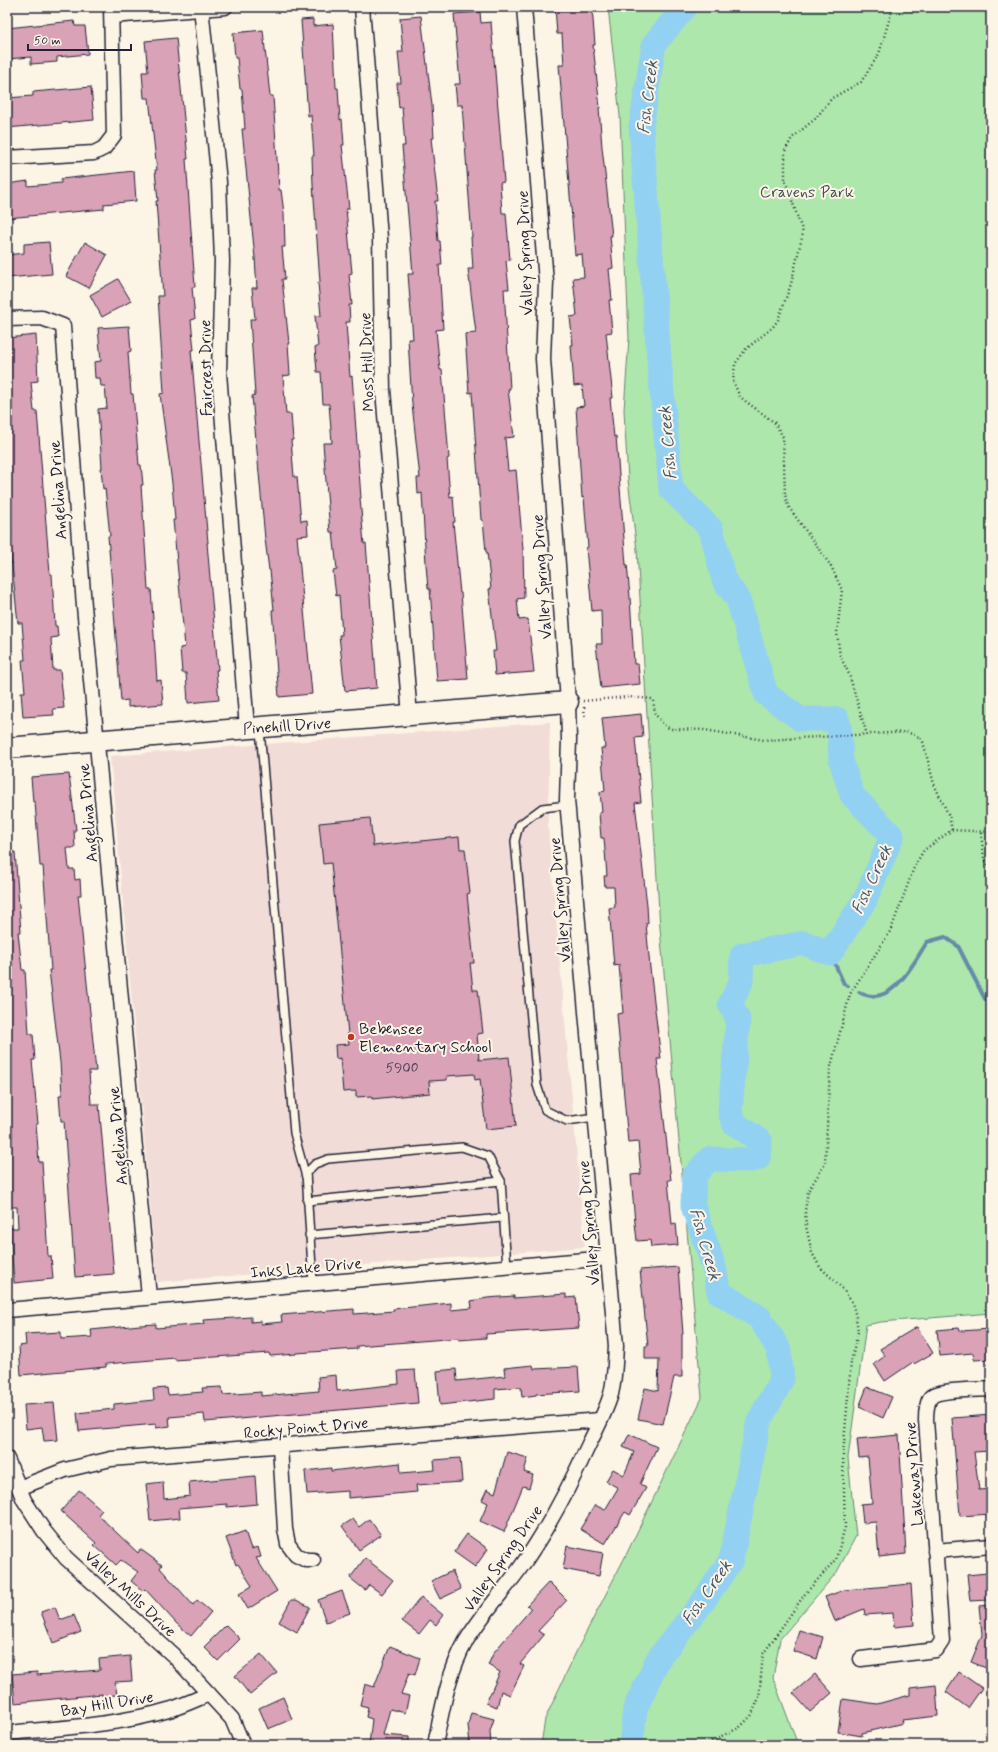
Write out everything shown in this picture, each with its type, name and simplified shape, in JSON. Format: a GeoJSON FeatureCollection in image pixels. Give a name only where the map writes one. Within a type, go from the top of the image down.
{"type":"FeatureCollection","features":[{"type":"Feature","properties":{"kind":"street"},"geometry":{"type":"LineString","coordinates":[[7,158],[94,153],[104,148],[114,135],[115,103],[111,65],[112,12],[225,7]]}},
{"type":"Feature","properties":{"kind":"street","name":"Moss Hill Drive"},"geometry":{"type":"LineString","coordinates":[[362,7],[380,238],[383,390],[410,716]]}},
{"type":"Feature","properties":{"kind":"street","name":"Valley Spring Drive"},"geometry":{"type":"LineString","coordinates":[[435,1745],[446,1688],[466,1642],[479,1622],[519,1570],[551,1521],[578,1470],[600,1420],[610,1395],[615,1371],[616,1346],[567,805],[569,740],[576,701],[542,360],[546,282],[524,7]]}},
{"type":"Feature","properties":{"kind":"street","name":"Faircrest Drive"},"geometry":{"type":"LineString","coordinates":[[201,8],[219,182],[222,261],[219,373],[253,727]]}},
{"type":"Feature","properties":{"kind":"street","name":"Angelina Drive"},"geometry":{"type":"LineString","coordinates":[[7,319],[42,318],[62,326],[77,526],[149,1297]]}},
{"type":"Feature","properties":{"kind":"street","name":"Pinehill Drive"},"geometry":{"type":"LineString","coordinates":[[7,748],[253,727],[410,716],[576,701]]}},
{"type":"Feature","properties":{"kind":"street","name":"Inks Lake Drive"},"geometry":{"type":"LineString","coordinates":[[7,1310],[608,1258]]}},
{"type":"Feature","properties":{"kind":"street","name":"Lakeway Drive"},"geometry":{"type":"LineString","coordinates":[[861,1659],[936,1650],[940,1646],[942,1641],[926,1420],[927,1405],[930,1397],[939,1392],[991,1389]]}},
{"type":"Feature","properties":{"kind":"street","name":"Rocky Point Drive"},"geometry":{"type":"LineString","coordinates":[[19,1488],[65,1470],[111,1459],[600,1420]]}},
{"type":"Feature","properties":{"kind":"street"},"geometry":{"type":"LineString","coordinates":[[280,1446],[285,1529],[288,1544],[296,1555],[306,1560],[313,1560]]}},
{"type":"Feature","properties":{"kind":"street","name":"Valley Mills Drive"},"geometry":{"type":"LineString","coordinates":[[7,1459],[24,1500],[44,1531],[66,1558],[173,1655],[232,1719],[243,1745]]}},
{"type":"Feature","properties":{"kind":"street"},"geometry":{"type":"LineString","coordinates":[[935,1551],[991,1546]]}},
{"type":"Feature","properties":{"kind":"street","name":"Bay Hill Drive"},"geometry":{"type":"LineString","coordinates":[[7,1733],[100,1724],[152,1714],[173,1708],[209,1694]]}},
{"type":"Feature","properties":{"kind":"lane"},"geometry":{"type":"LineString","coordinates":[[253,727],[294,1133],[306,1177],[309,1235],[314,1283]]}},
{"type":"Feature","properties":{"kind":"lane"},"geometry":{"type":"LineString","coordinates":[[567,805],[542,808],[519,825],[515,841],[537,1085],[545,1110],[567,1121],[595,1117]]}},
{"type":"Feature","properties":{"kind":"lane"},"geometry":{"type":"LineString","coordinates":[[306,1177],[306,1173],[315,1164],[328,1159],[462,1147],[488,1156],[500,1181],[507,1267]]}},
{"type":"Feature","properties":{"kind":"lane"},"geometry":{"type":"LineString","coordinates":[[307,1202],[500,1181]]}},
{"type":"Feature","properties":{"kind":"lane"},"geometry":{"type":"LineString","coordinates":[[309,1235],[502,1218]]}},
{"type":"Feature","properties":{"kind":"path"},"geometry":{"type":"LineString","coordinates":[[867,735],[848,674],[840,656],[837,633],[842,590],[831,566],[788,506],[785,494],[783,437],[775,423],[740,397],[733,381],[735,364],[746,349],[773,328],[778,320],[791,284],[803,233],[785,180],[785,151],[792,138],[815,119],[832,98],[861,82],[879,54],[893,7]]}},
{"type":"Feature","properties":{"kind":"path"},"geometry":{"type":"LineString","coordinates":[[585,718],[576,701],[628,697],[653,699],[655,714],[665,726],[672,729],[706,730],[764,740],[814,736],[850,736],[907,732],[919,737],[925,748],[934,784],[949,816],[952,830]]}},
{"type":"Feature","properties":{"kind":"path"},"geometry":{"type":"LineString","coordinates":[[709,1745],[715,1739],[739,1728],[751,1716],[759,1698],[762,1654],[805,1594],[836,1559],[845,1527],[843,1455],[851,1362],[858,1332],[852,1302],[820,1267],[812,1253],[806,1226],[805,1211],[808,1191],[825,1164],[830,1070],[850,994],[891,930],[915,865],[924,850],[952,830],[981,833],[991,832]]}},
{"type":"Feature","properties":{"kind":"path"},"geometry":{"type":"LineString","coordinates":[[981,833],[984,858],[991,868]]}},
{"type":"Feature","properties":{"kind":"shaded area","name":"Bebensee Elementary School"},"geometry":{"type":"Polygon","coordinates":[[[550,722],[548,828],[585,1247],[157,1282],[110,756],[550,722]]]}},
{"type":"Feature","properties":{"kind":"green space","name":"Cravens Park"},"geometry":{"type":"Polygon","coordinates":[[[608,7],[991,7],[991,1313],[881,1322],[866,1325],[848,1458],[856,1536],[837,1572],[780,1639],[773,1678],[798,1745],[541,1745],[545,1719],[577,1650],[626,1555],[702,1398],[660,928],[637,550],[628,480],[624,410],[629,338],[620,116],[608,7]]]}},
{"type":"Feature","properties":{"kind":"water"},"geometry":{"type":"Polygon","coordinates":[[[991,889],[991,925],[986,906],[991,889]]]}},
{"type":"Feature","properties":{"kind":"building"},"geometry":{"type":"Polygon","coordinates":[[[555,7],[592,7],[595,45],[593,45],[612,236],[610,236],[613,268],[609,269],[612,300],[609,300],[612,332],[606,333],[613,398],[610,398],[614,437],[616,436],[626,565],[627,564],[630,597],[634,664],[638,664],[640,684],[601,688],[596,644],[602,644],[601,610],[592,611],[576,407],[584,406],[582,385],[574,386],[571,345],[573,345],[570,317],[577,316],[573,278],[584,277],[582,254],[575,255],[559,65],[564,65],[562,34],[557,34],[555,7]]]}},
{"type":"Feature","properties":{"kind":"building"},"geometry":{"type":"Polygon","coordinates":[[[480,12],[481,23],[491,22],[504,182],[500,183],[502,213],[506,213],[510,260],[506,261],[509,289],[504,289],[510,389],[508,389],[514,437],[505,438],[508,471],[516,470],[523,549],[524,598],[517,599],[519,620],[528,619],[534,672],[495,675],[493,651],[496,651],[489,589],[491,589],[483,520],[481,520],[472,392],[469,393],[465,334],[476,333],[468,269],[473,269],[472,237],[462,105],[457,105],[455,84],[460,84],[454,14],[480,12]]]}},
{"type":"Feature","properties":{"kind":"building"},"geometry":{"type":"Polygon","coordinates":[[[421,16],[432,105],[434,138],[431,138],[438,201],[435,201],[438,241],[440,241],[442,265],[439,265],[443,329],[436,330],[440,370],[442,370],[449,458],[447,459],[450,497],[453,496],[455,522],[453,522],[461,593],[468,679],[437,681],[430,589],[428,589],[426,564],[422,493],[418,494],[417,478],[420,478],[412,404],[408,339],[413,339],[408,274],[413,274],[402,146],[405,146],[402,107],[399,108],[397,83],[401,83],[398,52],[403,52],[400,18],[421,16]]]}},
{"type":"Feature","properties":{"kind":"building"},"geometry":{"type":"Polygon","coordinates":[[[313,19],[313,26],[333,24],[336,88],[338,88],[340,120],[342,119],[344,145],[342,145],[349,209],[346,209],[352,273],[349,274],[352,305],[349,305],[350,322],[346,322],[350,377],[352,376],[360,498],[364,544],[366,543],[377,688],[345,691],[339,635],[342,635],[339,595],[336,596],[333,571],[337,570],[333,532],[330,532],[323,443],[332,443],[329,404],[323,404],[321,372],[317,372],[315,347],[318,347],[315,316],[321,316],[318,283],[320,282],[313,185],[312,156],[314,156],[311,115],[308,116],[301,20],[313,19]]]}},
{"type":"Feature","properties":{"kind":"building"},"geometry":{"type":"Polygon","coordinates":[[[74,21],[75,26],[85,26],[88,54],[57,57],[57,62],[31,64],[31,57],[7,59],[7,28],[74,21]]]}},
{"type":"Feature","properties":{"kind":"building"},"geometry":{"type":"Polygon","coordinates":[[[263,30],[270,96],[273,96],[279,190],[281,190],[284,213],[285,247],[282,247],[285,279],[282,279],[289,343],[290,375],[283,376],[286,414],[291,414],[293,440],[291,440],[294,477],[297,477],[301,521],[307,520],[308,535],[297,536],[312,694],[279,697],[272,610],[274,610],[265,539],[252,396],[255,395],[250,319],[255,319],[252,288],[257,288],[255,258],[242,129],[245,129],[242,89],[240,89],[237,58],[235,58],[233,33],[263,30]]]}},
{"type":"Feature","properties":{"kind":"building"},"geometry":{"type":"Polygon","coordinates":[[[176,38],[188,159],[186,159],[195,287],[192,287],[195,319],[191,320],[194,350],[191,350],[208,543],[219,700],[188,703],[186,673],[182,673],[180,648],[185,647],[173,520],[175,520],[172,483],[160,394],[164,393],[158,296],[163,296],[156,201],[158,201],[155,170],[157,170],[149,98],[144,98],[142,72],[148,72],[145,41],[176,38]]]}},
{"type":"Feature","properties":{"kind":"building"},"geometry":{"type":"Polygon","coordinates":[[[91,87],[94,120],[7,128],[7,98],[33,96],[33,92],[91,87]]]}},
{"type":"Feature","properties":{"kind":"building"},"geometry":{"type":"Polygon","coordinates":[[[134,171],[136,201],[104,204],[104,209],[7,218],[7,184],[28,181],[28,186],[61,183],[61,179],[134,171]]]}},
{"type":"Feature","properties":{"kind":"building"},"geometry":{"type":"Polygon","coordinates":[[[49,242],[52,274],[7,278],[7,255],[24,253],[24,244],[49,242]]]}},
{"type":"Feature","properties":{"kind":"building"},"geometry":{"type":"Polygon","coordinates":[[[85,242],[107,255],[89,288],[66,276],[85,242]]]}},
{"type":"Feature","properties":{"kind":"building"},"geometry":{"type":"Polygon","coordinates":[[[118,279],[131,301],[102,317],[90,295],[118,279]]]}},
{"type":"Feature","properties":{"kind":"building"},"geometry":{"type":"Polygon","coordinates":[[[129,326],[131,351],[128,352],[131,394],[133,394],[139,465],[141,465],[143,485],[141,485],[148,589],[151,589],[157,681],[161,680],[163,704],[128,707],[128,700],[121,701],[108,536],[110,536],[105,488],[103,489],[101,468],[98,409],[107,408],[105,386],[101,386],[100,378],[95,378],[94,362],[101,361],[98,328],[129,326]]]}},
{"type":"Feature","properties":{"kind":"building"},"geometry":{"type":"Polygon","coordinates":[[[36,335],[38,381],[31,382],[34,411],[37,411],[50,574],[52,574],[55,626],[57,626],[58,637],[51,638],[53,670],[60,670],[64,708],[53,709],[54,715],[23,717],[21,692],[25,692],[22,660],[25,660],[22,623],[18,623],[9,537],[12,536],[9,496],[7,496],[7,338],[36,335]]]}},
{"type":"Feature","properties":{"kind":"building"},"geometry":{"type":"Polygon","coordinates":[[[641,714],[643,737],[635,738],[641,802],[635,803],[647,905],[648,923],[646,923],[650,968],[661,1059],[657,1059],[671,1180],[668,1180],[672,1224],[676,1223],[678,1245],[651,1247],[650,1240],[637,1241],[631,1175],[641,1174],[638,1142],[628,1143],[617,1014],[623,1013],[619,965],[614,966],[609,908],[615,907],[614,887],[605,887],[604,876],[607,876],[604,838],[601,838],[599,813],[602,812],[600,792],[605,791],[601,748],[605,748],[602,718],[641,714]]]}},
{"type":"Feature","properties":{"kind":"building"},"geometry":{"type":"Polygon","coordinates":[[[69,774],[76,830],[74,830],[75,848],[67,848],[69,869],[74,869],[75,880],[80,879],[81,895],[78,895],[96,1071],[89,1071],[91,1104],[99,1104],[114,1274],[75,1277],[64,1121],[61,1121],[59,1095],[62,1095],[60,1062],[49,970],[51,970],[43,866],[40,866],[35,802],[33,802],[31,777],[69,774]]]}},
{"type":"Feature","properties":{"kind":"building"},"geometry":{"type":"Polygon","coordinates":[[[370,818],[373,846],[459,837],[460,849],[465,849],[470,893],[467,894],[474,963],[470,963],[473,990],[478,990],[483,1033],[477,1034],[479,1060],[509,1057],[516,1126],[486,1129],[480,1079],[475,1080],[474,1074],[447,1076],[447,1080],[429,1081],[430,1093],[372,1099],[372,1096],[356,1097],[356,1091],[343,1092],[340,1058],[336,1059],[335,1045],[349,1044],[331,863],[323,864],[319,823],[370,818]]]}},
{"type":"Feature","properties":{"kind":"building"},"geometry":{"type":"Polygon","coordinates":[[[7,852],[15,852],[21,932],[18,932],[22,970],[25,970],[29,1034],[33,1034],[35,1060],[32,1060],[38,1124],[36,1124],[39,1162],[42,1162],[48,1256],[51,1256],[53,1279],[14,1283],[10,1228],[18,1228],[17,1207],[8,1207],[7,1192],[7,852]]]}},
{"type":"Feature","properties":{"kind":"building"},"geometry":{"type":"Polygon","coordinates":[[[678,1267],[683,1334],[682,1377],[674,1377],[663,1424],[638,1419],[645,1388],[658,1391],[659,1359],[645,1359],[645,1346],[648,1346],[640,1270],[678,1267]]]}},
{"type":"Feature","properties":{"kind":"building"},"geometry":{"type":"Polygon","coordinates":[[[566,1294],[566,1298],[576,1297],[579,1328],[486,1334],[486,1338],[459,1340],[459,1338],[357,1346],[357,1349],[270,1356],[269,1353],[175,1360],[175,1358],[106,1364],[106,1367],[21,1375],[19,1346],[26,1345],[25,1334],[61,1332],[61,1339],[92,1337],[91,1330],[140,1325],[156,1324],[156,1328],[204,1324],[203,1320],[251,1317],[251,1322],[261,1321],[261,1324],[282,1322],[281,1315],[354,1309],[354,1314],[394,1311],[393,1309],[451,1303],[451,1310],[472,1308],[471,1301],[487,1298],[514,1296],[514,1298],[566,1294]]]}},
{"type":"Feature","properties":{"kind":"building"},"geometry":{"type":"Polygon","coordinates":[[[917,1327],[933,1353],[914,1364],[913,1362],[885,1381],[874,1364],[885,1356],[880,1349],[917,1327]]]}},
{"type":"Feature","properties":{"kind":"building"},"geometry":{"type":"Polygon","coordinates":[[[959,1328],[960,1331],[991,1329],[991,1359],[974,1360],[973,1353],[940,1356],[937,1330],[959,1328]]]}},
{"type":"Feature","properties":{"kind":"building"},"geometry":{"type":"Polygon","coordinates":[[[533,1365],[534,1369],[578,1367],[580,1391],[536,1394],[522,1397],[521,1387],[495,1389],[495,1399],[440,1405],[437,1371],[456,1369],[457,1381],[505,1376],[504,1368],[533,1365]]]}},
{"type":"Feature","properties":{"kind":"building"},"geometry":{"type":"Polygon","coordinates":[[[415,1370],[418,1403],[205,1422],[204,1414],[169,1417],[170,1426],[156,1428],[156,1424],[79,1431],[77,1413],[114,1409],[114,1404],[154,1400],[153,1389],[167,1388],[168,1395],[203,1392],[202,1388],[222,1387],[223,1395],[261,1392],[261,1396],[319,1391],[318,1377],[336,1375],[337,1391],[399,1384],[398,1371],[415,1370]]]}},
{"type":"Feature","properties":{"kind":"building"},"geometry":{"type":"Polygon","coordinates":[[[867,1387],[892,1397],[883,1418],[859,1407],[867,1387]]]}},
{"type":"Feature","properties":{"kind":"building"},"geometry":{"type":"Polygon","coordinates":[[[54,1403],[58,1440],[44,1441],[42,1427],[26,1429],[24,1405],[54,1403]]]}},
{"type":"Feature","properties":{"kind":"building"},"geometry":{"type":"Polygon","coordinates":[[[991,1415],[991,1451],[974,1452],[979,1490],[991,1489],[991,1514],[960,1516],[952,1418],[991,1415]]]}},
{"type":"Feature","properties":{"kind":"building"},"geometry":{"type":"Polygon","coordinates":[[[629,1434],[657,1447],[640,1484],[646,1488],[630,1515],[625,1512],[605,1544],[580,1529],[595,1505],[605,1510],[618,1488],[606,1481],[613,1469],[624,1475],[634,1452],[623,1447],[629,1434]]]}},
{"type":"Feature","properties":{"kind":"building"},"geometry":{"type":"Polygon","coordinates":[[[899,1435],[906,1554],[879,1557],[876,1522],[863,1523],[861,1504],[872,1503],[868,1457],[859,1458],[857,1439],[899,1435]]]}},
{"type":"Feature","properties":{"kind":"building"},"geometry":{"type":"Polygon","coordinates":[[[507,1452],[528,1458],[524,1472],[533,1475],[529,1488],[523,1486],[504,1532],[480,1521],[488,1503],[482,1500],[487,1489],[495,1493],[507,1452]]]}},
{"type":"Feature","properties":{"kind":"building"},"geometry":{"type":"Polygon","coordinates":[[[460,1458],[462,1482],[416,1485],[417,1492],[348,1498],[348,1491],[307,1494],[305,1471],[331,1468],[331,1471],[400,1463],[401,1473],[435,1470],[434,1460],[460,1458]]]}},
{"type":"Feature","properties":{"kind":"building"},"geometry":{"type":"Polygon","coordinates":[[[255,1476],[257,1504],[227,1507],[227,1504],[179,1508],[180,1518],[150,1521],[146,1484],[163,1482],[164,1499],[190,1496],[189,1482],[255,1476]]]}},
{"type":"Feature","properties":{"kind":"building"},"geometry":{"type":"Polygon","coordinates":[[[79,1490],[102,1510],[98,1515],[138,1553],[140,1549],[162,1565],[160,1568],[193,1605],[197,1600],[211,1612],[191,1636],[177,1624],[145,1589],[143,1591],[131,1581],[138,1572],[121,1560],[116,1565],[94,1545],[96,1543],[61,1511],[79,1490]]]}},
{"type":"Feature","properties":{"kind":"building"},"geometry":{"type":"Polygon","coordinates":[[[353,1519],[359,1527],[369,1519],[381,1535],[359,1550],[342,1526],[353,1519]]]}},
{"type":"Feature","properties":{"kind":"building"},"geometry":{"type":"Polygon","coordinates":[[[245,1531],[251,1549],[258,1547],[261,1557],[256,1558],[277,1591],[248,1609],[239,1594],[252,1586],[238,1564],[236,1565],[226,1538],[245,1531]]]}},
{"type":"Feature","properties":{"kind":"building"},"geometry":{"type":"Polygon","coordinates":[[[467,1534],[488,1549],[475,1567],[454,1552],[467,1534]]]}},
{"type":"Feature","properties":{"kind":"building"},"geometry":{"type":"Polygon","coordinates":[[[567,1546],[603,1553],[599,1576],[563,1569],[567,1546]]]}},
{"type":"Feature","properties":{"kind":"building"},"geometry":{"type":"Polygon","coordinates":[[[365,1558],[393,1580],[382,1594],[369,1585],[365,1590],[350,1578],[365,1558]]]}},
{"type":"Feature","properties":{"kind":"building"},"geometry":{"type":"Polygon","coordinates":[[[452,1571],[461,1589],[440,1599],[431,1581],[452,1571]]]}},
{"type":"Feature","properties":{"kind":"building"},"geometry":{"type":"Polygon","coordinates":[[[987,1573],[989,1600],[970,1601],[967,1575],[987,1573]]]}},
{"type":"Feature","properties":{"kind":"building"},"geometry":{"type":"Polygon","coordinates":[[[549,1582],[567,1600],[538,1631],[544,1635],[520,1664],[524,1666],[510,1695],[501,1691],[497,1707],[486,1703],[500,1672],[488,1665],[494,1652],[531,1609],[527,1605],[549,1582]]]}},
{"type":"Feature","properties":{"kind":"building"},"geometry":{"type":"Polygon","coordinates":[[[911,1584],[914,1625],[894,1627],[893,1613],[865,1615],[864,1609],[835,1621],[825,1597],[844,1590],[911,1584]]]}},
{"type":"Feature","properties":{"kind":"building"},"geometry":{"type":"Polygon","coordinates":[[[342,1591],[350,1613],[326,1622],[318,1600],[342,1591]]]}},
{"type":"Feature","properties":{"kind":"building"},"geometry":{"type":"Polygon","coordinates":[[[421,1597],[443,1615],[436,1625],[430,1620],[419,1634],[402,1621],[421,1597]]]}},
{"type":"Feature","properties":{"kind":"building"},"geometry":{"type":"Polygon","coordinates":[[[291,1600],[296,1600],[310,1607],[297,1632],[279,1622],[291,1600]]]}},
{"type":"Feature","properties":{"kind":"building"},"geometry":{"type":"Polygon","coordinates":[[[991,1605],[991,1670],[971,1662],[982,1635],[979,1606],[991,1605]]]}},
{"type":"Feature","properties":{"kind":"building"},"geometry":{"type":"Polygon","coordinates":[[[55,1607],[60,1620],[74,1615],[81,1632],[53,1643],[41,1612],[55,1607]]]}},
{"type":"Feature","properties":{"kind":"building"},"geometry":{"type":"Polygon","coordinates":[[[226,1625],[240,1639],[218,1661],[204,1647],[226,1625]]]}},
{"type":"Feature","properties":{"kind":"building"},"geometry":{"type":"Polygon","coordinates":[[[799,1630],[823,1637],[817,1659],[793,1651],[799,1630]]]}},
{"type":"Feature","properties":{"kind":"building"},"geometry":{"type":"Polygon","coordinates":[[[390,1646],[420,1658],[415,1675],[409,1673],[401,1694],[409,1696],[405,1713],[390,1709],[383,1735],[409,1737],[409,1745],[369,1745],[372,1719],[366,1717],[368,1707],[360,1705],[365,1684],[374,1687],[390,1646]]]}},
{"type":"Feature","properties":{"kind":"building"},"geometry":{"type":"Polygon","coordinates":[[[261,1654],[277,1673],[250,1695],[235,1676],[261,1654]]]}},
{"type":"Feature","properties":{"kind":"building"},"geometry":{"type":"Polygon","coordinates":[[[130,1656],[132,1681],[115,1682],[117,1695],[102,1696],[102,1694],[15,1703],[12,1674],[37,1672],[37,1675],[100,1670],[99,1659],[130,1656]]]}},
{"type":"Feature","properties":{"kind":"building"},"geometry":{"type":"Polygon","coordinates":[[[959,1672],[982,1688],[968,1708],[946,1692],[959,1672]]]}},
{"type":"Feature","properties":{"kind":"building"},"geometry":{"type":"Polygon","coordinates":[[[815,1674],[832,1693],[810,1712],[793,1693],[815,1674]]]}},
{"type":"Feature","properties":{"kind":"building"},"geometry":{"type":"Polygon","coordinates":[[[936,1685],[938,1716],[902,1720],[903,1723],[862,1733],[862,1736],[838,1732],[843,1699],[877,1704],[910,1695],[910,1688],[936,1685]]]}},
{"type":"Feature","properties":{"kind":"building"},"geometry":{"type":"Polygon","coordinates":[[[283,1697],[292,1719],[268,1729],[259,1708],[283,1697]]]}},
{"type":"Feature","properties":{"kind":"building"},"geometry":{"type":"Polygon","coordinates":[[[471,1713],[494,1719],[490,1731],[491,1745],[470,1745],[468,1725],[471,1713]]]}},
{"type":"Feature","properties":{"kind":"waterway","name":"Fish Creek"},"geometry":{"type":"LineString","coordinates":[[631,1745],[635,1709],[658,1659],[702,1603],[731,1560],[759,1421],[782,1379],[779,1350],[760,1318],[719,1292],[714,1267],[693,1206],[694,1176],[709,1159],[750,1160],[758,1158],[760,1141],[734,1123],[730,1112],[738,1019],[730,1004],[741,982],[742,955],[804,943],[830,953],[865,900],[892,836],[852,795],[841,760],[839,726],[837,719],[800,719],[766,694],[738,599],[724,580],[711,529],[671,489],[660,371],[641,127],[654,44],[685,7]]}},
{"type":"Feature","properties":{"kind":"waterway"},"geometry":{"type":"LineString","coordinates":[[859,992],[871,996],[881,995],[891,990],[908,972],[927,942],[945,937],[958,946],[985,999],[991,1000]]}},
{"type":"Feature","properties":{"kind":"waterway"},"geometry":{"type":"LineString","coordinates":[[830,953],[844,984],[848,986]]}},
{"type":"Feature","properties":{"kind":"place","name":"Bebensee Elementary School"},"geometry":{"type":"Point","coordinates":[351,1037]}}]}
